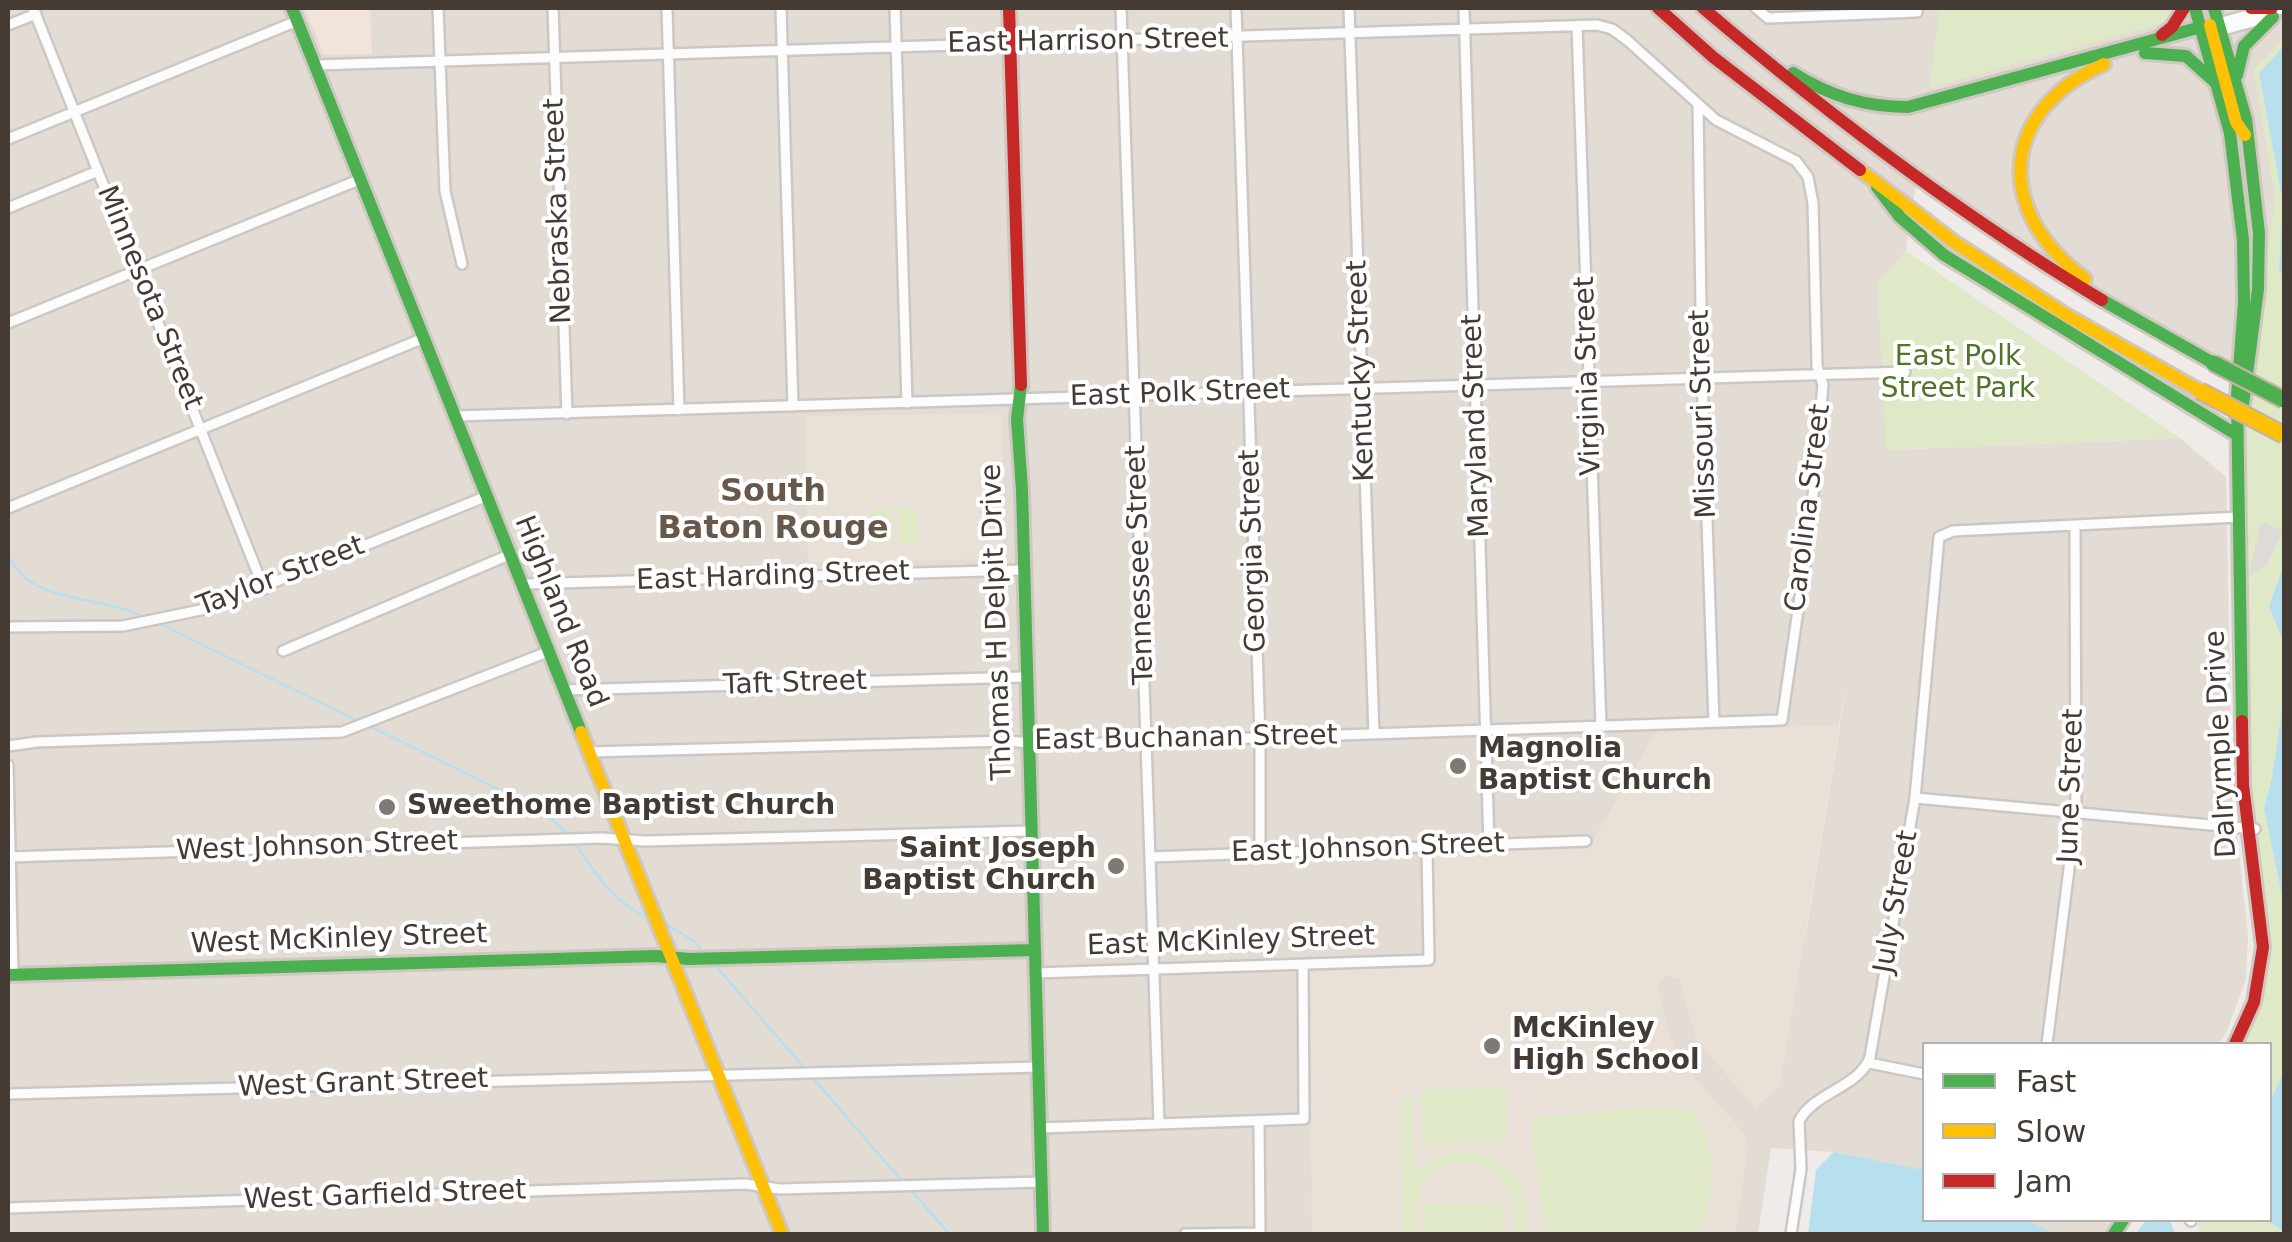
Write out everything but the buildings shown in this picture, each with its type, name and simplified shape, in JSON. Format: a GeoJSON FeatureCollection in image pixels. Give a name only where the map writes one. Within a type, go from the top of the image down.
{"type":"FeatureCollection","features":[{"type":"Feature","properties":{"kind":"main road","name":"Thomas H Delpit Drive"},"geometry":{"type":"LineString","coordinates":[[1009,8],[1022,381],[1016,418],[1044,1234]]}},
{"type":"Feature","properties":{"kind":"main road"},"geometry":{"type":"LineString","coordinates":[[1658,8],[1714,57],[2002,274],[2200,391],[2284,434]]}},
{"type":"Feature","properties":{"kind":"main road"},"geometry":{"type":"LineString","coordinates":[[1703,8],[1891,160],[2018,248],[2148,327],[2284,400]]}},
{"type":"Feature","properties":{"kind":"main road"},"geometry":{"type":"LineString","coordinates":[[1728,30],[1826,93],[1847,102],[1882,108],[1936,102],[2148,47],[2172,27],[2184,8]]}},
{"type":"Feature","properties":{"kind":"main road","name":"Dalrymple Drive"},"geometry":{"type":"LineString","coordinates":[[2195,8],[2211,26],[2236,82],[2246,119],[2257,206],[2259,269],[2246,397],[2237,435]]}},
{"type":"Feature","properties":{"kind":"main road"},"geometry":{"type":"LineString","coordinates":[[2251,8],[2279,12]]}},
{"type":"Feature","properties":{"kind":"main road"},"geometry":{"type":"LineString","coordinates":[[2236,82],[2244,46],[2279,12]]}},
{"type":"Feature","properties":{"kind":"main road","name":"Highland Road"},"geometry":{"type":"LineString","coordinates":[[294,14],[782,1234]]}},
{"type":"Feature","properties":{"kind":"main road"},"geometry":{"type":"LineString","coordinates":[[2148,327],[2049,248],[2032,224],[2021,178],[2029,131],[2049,99],[2086,71],[2211,26],[2236,122],[2246,138]]}},
{"type":"Feature","properties":{"kind":"main road","name":"Dalrymple Drive"},"geometry":{"type":"LineString","coordinates":[[2211,26],[2216,82],[2230,133],[2241,208],[2244,303],[2237,435],[2243,770],[2262,960],[2254,1002],[2236,1042]]}},
{"type":"Feature","properties":{"kind":"main road"},"geometry":{"type":"LineString","coordinates":[[2148,47],[2184,54],[2216,82]]}},
{"type":"Feature","properties":{"kind":"main road"},"geometry":{"type":"LineString","coordinates":[[1872,179],[1887,205],[1950,259],[2064,334],[2237,435]]}},
{"type":"Feature","properties":{"kind":"main road"},"geometry":{"type":"LineString","coordinates":[[669,951],[692,959],[1034,950]]}},
{"type":"Feature","properties":{"kind":"main road","name":"West McKinley Street"},"geometry":{"type":"LineString","coordinates":[[10,975],[669,951]]}},
{"type":"Feature","properties":{"kind":"street"},"geometry":{"type":"LineString","coordinates":[[438,8],[445,191],[462,264]]}},
{"type":"Feature","properties":{"kind":"street","name":"Nebraska Street"},"geometry":{"type":"LineString","coordinates":[[553,8],[567,414]]}},
{"type":"Feature","properties":{"kind":"street"},"geometry":{"type":"LineString","coordinates":[[667,8],[679,410]]}},
{"type":"Feature","properties":{"kind":"street"},"geometry":{"type":"LineString","coordinates":[[781,8],[793,406]]}},
{"type":"Feature","properties":{"kind":"street"},"geometry":{"type":"LineString","coordinates":[[895,8],[907,403]]}},
{"type":"Feature","properties":{"kind":"street","name":"Tennessee Street"},"geometry":{"type":"LineString","coordinates":[[1121,8],[1160,1123]]}},
{"type":"Feature","properties":{"kind":"street","name":"Georgia Street"},"geometry":{"type":"LineString","coordinates":[[1236,8],[1260,738],[1260,854]]}},
{"type":"Feature","properties":{"kind":"street","name":"Kentucky Street"},"geometry":{"type":"LineString","coordinates":[[1349,8],[1374,734]]}},
{"type":"Feature","properties":{"kind":"street","name":"Maryland Street"},"geometry":{"type":"LineString","coordinates":[[1464,8],[1489,844]]}},
{"type":"Feature","properties":{"kind":"street"},"geometry":{"type":"LineString","coordinates":[[1756,8],[1768,18],[1804,13],[1917,10]]}},
{"type":"Feature","properties":{"kind":"street"},"geometry":{"type":"LineString","coordinates":[[8,25],[34,11]]}},
{"type":"Feature","properties":{"kind":"street","name":"Minnesota Street"},"geometry":{"type":"LineString","coordinates":[[34,11],[264,589]]}},
{"type":"Feature","properties":{"kind":"street"},"geometry":{"type":"LineString","coordinates":[[2211,26],[2279,12]]}},
{"type":"Feature","properties":{"kind":"street"},"geometry":{"type":"LineString","coordinates":[[8,139],[294,14]]}},
{"type":"Feature","properties":{"kind":"street","name":"East Harrison Street"},"geometry":{"type":"LineString","coordinates":[[315,65],[1597,25],[1616,31],[1698,106],[1737,132],[1796,161],[1808,177]]}},
{"type":"Feature","properties":{"kind":"street","name":"Virginia Street"},"geometry":{"type":"LineString","coordinates":[[1578,26],[1601,726]]}},
{"type":"Feature","properties":{"kind":"street","name":"Missouri Street"},"geometry":{"type":"LineString","coordinates":[[1698,106],[1702,377],[1714,722]]}},
{"type":"Feature","properties":{"kind":"street"},"geometry":{"type":"LineString","coordinates":[[8,208],[98,171]]}},
{"type":"Feature","properties":{"kind":"street","name":"Carolina Street"},"geometry":{"type":"LineString","coordinates":[[1782,720],[1812,512],[1823,385],[1817,366],[1813,203],[1808,177]]}},
{"type":"Feature","properties":{"kind":"street"},"geometry":{"type":"LineString","coordinates":[[8,323],[361,179]]}},
{"type":"Feature","properties":{"kind":"street"},"geometry":{"type":"LineString","coordinates":[[8,508],[424,338]]}},
{"type":"Feature","properties":{"kind":"street","name":"East Polk Street"},"geometry":{"type":"LineString","coordinates":[[455,416],[1906,372]]}},
{"type":"Feature","properties":{"kind":"street","name":"Taylor Street"},"geometry":{"type":"LineString","coordinates":[[8,628],[138,624],[204,610],[487,496]]}},
{"type":"Feature","properties":{"kind":"street"},"geometry":{"type":"LineString","coordinates":[[2075,526],[2238,517]]}},
{"type":"Feature","properties":{"kind":"street","name":"July Street"},"geometry":{"type":"LineString","coordinates":[[1869,1063],[1915,798],[1936,547],[1941,534],[1953,530],[2075,526]]}},
{"type":"Feature","properties":{"kind":"street","name":"June Street"},"geometry":{"type":"LineString","coordinates":[[2047,1042],[2076,812],[2075,526]]}},
{"type":"Feature","properties":{"kind":"street"},"geometry":{"type":"LineString","coordinates":[[283,651],[511,554]]}},
{"type":"Feature","properties":{"kind":"street","name":"East Harding Street"},"geometry":{"type":"LineString","coordinates":[[523,584],[1022,570]]}},
{"type":"Feature","properties":{"kind":"street"},"geometry":{"type":"LineString","coordinates":[[8,746],[55,741],[331,734],[358,728],[550,651]]}},
{"type":"Feature","properties":{"kind":"street","name":"Taft Street"},"geometry":{"type":"LineString","coordinates":[[564,690],[1025,676]]}},
{"type":"Feature","properties":{"kind":"street","name":"East Buchanan Street"},"geometry":{"type":"LineString","coordinates":[[590,752],[1146,742],[1782,720]]}},
{"type":"Feature","properties":{"kind":"street"},"geometry":{"type":"LineString","coordinates":[[8,765],[10,975]]}},
{"type":"Feature","properties":{"kind":"street"},"geometry":{"type":"LineString","coordinates":[[1915,798],[2251,828]]}},
{"type":"Feature","properties":{"kind":"street"},"geometry":{"type":"LineString","coordinates":[[624,840],[1030,831]]}},
{"type":"Feature","properties":{"kind":"street","name":"West Johnson Street"},"geometry":{"type":"LineString","coordinates":[[10,857],[624,840]]}},
{"type":"Feature","properties":{"kind":"street","name":"East Johnson Street"},"geometry":{"type":"LineString","coordinates":[[1150,856],[1586,841]]}},
{"type":"Feature","properties":{"kind":"street","name":"East McKinley Street"},"geometry":{"type":"LineString","coordinates":[[1035,973],[1429,960],[1427,848]]}},
{"type":"Feature","properties":{"kind":"street"},"geometry":{"type":"LineString","coordinates":[[1040,1128],[1304,1119],[1303,966]]}},
{"type":"Feature","properties":{"kind":"street"},"geometry":{"type":"LineString","coordinates":[[1791,1234],[1800,1174],[1799,1120],[1814,1102],[1869,1063],[1922,1074]]}},
{"type":"Feature","properties":{"kind":"street","name":"West Grant Street"},"geometry":{"type":"LineString","coordinates":[[8,1094],[1038,1067]]}},
{"type":"Feature","properties":{"kind":"street"},"geometry":{"type":"LineString","coordinates":[[1185,1234],[1260,1234],[1259,1121]]}},
{"type":"Feature","properties":{"kind":"street","name":"West Garfield Street"},"geometry":{"type":"LineString","coordinates":[[8,1208],[745,1184],[763,1187],[1042,1182]]}},
{"type":"Feature","properties":{"kind":"shaded area"},"geometry":{"type":"Polygon","coordinates":[[[8,8],[2284,8],[2284,392],[2180,345],[1917,177],[1906,251],[1878,284],[1887,450],[2180,438],[2226,477],[2232,789],[2248,936],[2246,979],[2226,1033],[2219,1042],[1922,1042],[1922,1170],[1834,1152],[1771,1148],[1758,1234],[8,1234],[8,8]],[[1846,687],[1805,936],[1806,935],[1846,687]]]}},
{"type":"Feature","properties":{"kind":"shaded area"},"geometry":{"type":"Polygon","coordinates":[[[305,8],[370,8],[372,54],[324,55],[305,8]]]}},
{"type":"Feature","properties":{"kind":"shaded area"},"geometry":{"type":"Polygon","coordinates":[[[1002,413],[1004,559],[808,562],[805,416],[1002,413]]]}},
{"type":"Feature","properties":{"kind":"shaded area"},"geometry":{"type":"Polygon","coordinates":[[[2261,522],[2283,531],[2266,566],[2249,575],[2261,522]]]}},
{"type":"Feature","properties":{"kind":"shaded area","name":"McKinley High School"},"geometry":{"type":"Polygon","coordinates":[[[1839,725],[1780,1086],[1755,1108],[1696,1039],[1679,978],[1665,976],[1658,985],[1667,1027],[1682,1064],[1744,1133],[1748,1150],[1735,1234],[1312,1234],[1309,972],[1434,966],[1433,853],[1588,849],[1656,732],[1839,725]]]}},
{"type":"Feature","properties":{"kind":"shaded area"},"geometry":{"type":"Polygon","coordinates":[[[2024,1222],[2111,1222],[2103,1234],[2049,1234],[2024,1222]]]}},
{"type":"Feature","properties":{"kind":"green space"},"geometry":{"type":"Polygon","coordinates":[[[1940,8],[2218,8],[1929,88],[1940,8]]]}},
{"type":"Feature","properties":{"kind":"green space"},"geometry":{"type":"Polygon","coordinates":[[[2284,37],[2284,1234],[2199,1234],[2198,1222],[2272,1222],[2272,1042],[2233,1042],[2261,969],[2247,828],[2238,494],[2275,195],[2254,70],[2284,37]]]}},
{"type":"Feature","properties":{"kind":"green space","name":"East Polk Street Park"},"geometry":{"type":"Polygon","coordinates":[[[1906,251],[2180,438],[1886,450],[1878,284],[1906,251]]]}},
{"type":"Feature","properties":{"kind":"green space"},"geometry":{"type":"Polygon","coordinates":[[[891,507],[893,543],[874,544],[873,508],[891,507]]]}},
{"type":"Feature","properties":{"kind":"green space"},"geometry":{"type":"Polygon","coordinates":[[[917,507],[918,543],[899,544],[898,508],[917,507]]]}},
{"type":"Feature","properties":{"kind":"green space"},"geometry":{"type":"Polygon","coordinates":[[[1506,1089],[1507,1144],[1422,1145],[1421,1090],[1506,1089]]]}},
{"type":"Feature","properties":{"kind":"green space"},"geometry":{"type":"Polygon","coordinates":[[[1401,1098],[1413,1098],[1414,1174],[1441,1157],[1456,1153],[1471,1152],[1500,1161],[1521,1187],[1527,1210],[1527,1234],[1514,1234],[1514,1204],[1505,1183],[1485,1167],[1459,1163],[1435,1171],[1426,1180],[1417,1199],[1416,1234],[1403,1234],[1401,1098]]]}},
{"type":"Feature","properties":{"kind":"green space"},"geometry":{"type":"Polygon","coordinates":[[[1665,1106],[1692,1110],[1711,1155],[1708,1205],[1696,1234],[1546,1234],[1531,1125],[1538,1118],[1665,1106]]]}},
{"type":"Feature","properties":{"kind":"green space"},"geometry":{"type":"Polygon","coordinates":[[[1503,1202],[1504,1234],[1425,1234],[1424,1204],[1503,1202]]]}},
{"type":"Feature","properties":{"kind":"water"},"geometry":{"type":"Polygon","coordinates":[[[2284,46],[2284,274],[2279,272],[2283,203],[2259,73],[2284,46]]]}},
{"type":"Feature","properties":{"kind":"water"},"geometry":{"type":"Polygon","coordinates":[[[2284,564],[2284,643],[2269,607],[2284,564]]]}},
{"type":"Feature","properties":{"kind":"water"},"geometry":{"type":"Polygon","coordinates":[[[2284,698],[2284,905],[2264,808],[2284,698]]]}},
{"type":"Feature","properties":{"kind":"water"},"geometry":{"type":"Polygon","coordinates":[[[2284,1072],[2284,1232],[2270,1222],[2272,1097],[2284,1072]]]}},
{"type":"Feature","properties":{"kind":"water"},"geometry":{"type":"Polygon","coordinates":[[[1834,1152],[1922,1170],[1922,1222],[2030,1222],[2056,1234],[1808,1234],[1816,1170],[1834,1152]]]}},
{"type":"Feature","properties":{"kind":"water"},"geometry":{"type":"Polygon","coordinates":[[[2145,1222],[2171,1222],[2175,1234],[2135,1234],[2145,1222]]]}},
{"type":"Feature","properties":{"kind":"waterway"},"geometry":{"type":"LineString","coordinates":[[8,557],[26,579],[43,588],[144,617]]}},
{"type":"Feature","properties":{"kind":"waterway"},"geometry":{"type":"LineString","coordinates":[[156,622],[360,722]]}},
{"type":"Feature","properties":{"kind":"waterway"},"geometry":{"type":"LineString","coordinates":[[367,725],[543,811],[570,836]]}},
{"type":"Feature","properties":{"kind":"waterway"},"geometry":{"type":"LineString","coordinates":[[574,842],[616,897],[652,919]]}},
{"type":"Feature","properties":{"kind":"waterway"},"geometry":{"type":"LineString","coordinates":[[664,923],[694,941],[705,954]]}},
{"type":"Feature","properties":{"kind":"waterway"},"geometry":{"type":"LineString","coordinates":[[714,964],[807,1071]]}},
{"type":"Feature","properties":{"kind":"waterway"},"geometry":{"type":"LineString","coordinates":[[812,1077],[902,1181]]}},
{"type":"Feature","properties":{"kind":"waterway"},"geometry":{"type":"LineString","coordinates":[[911,1190],[949,1234]]}},
{"type":"Feature","properties":{"kind":"traffic: fast"},"geometry":{"type":"LineString","coordinates":[[292,8],[581,732]]}},
{"type":"Feature","properties":{"kind":"traffic: fast"},"geometry":{"type":"LineString","coordinates":[[2195,8],[2230,133],[2243,240],[2244,303],[2237,396],[2242,721]]}},
{"type":"Feature","properties":{"kind":"traffic: fast"},"geometry":{"type":"LineString","coordinates":[[2214,8],[2246,119],[2259,233],[2258,289],[2242,413]]}},
{"type":"Feature","properties":{"kind":"traffic: fast"},"geometry":{"type":"LineString","coordinates":[[2237,75],[2244,46],[2273,17]]}},
{"type":"Feature","properties":{"kind":"traffic: fast"},"geometry":{"type":"LineString","coordinates":[[1793,73],[1848,99],[1908,107],[2201,27]]}},
{"type":"Feature","properties":{"kind":"traffic: fast"},"geometry":{"type":"LineString","coordinates":[[2145,53],[2186,56],[2216,83]]}},
{"type":"Feature","properties":{"kind":"traffic: fast"},"geometry":{"type":"LineString","coordinates":[[1877,187],[1900,217],[1944,255],[2237,435]]}},
{"type":"Feature","properties":{"kind":"traffic: fast"},"geometry":{"type":"LineString","coordinates":[[2102,300],[2213,363]]}},
{"type":"Feature","properties":{"kind":"traffic: fast"},"geometry":{"type":"LineString","coordinates":[[2213,363],[2284,400]]}},
{"type":"Feature","properties":{"kind":"traffic: fast"},"geometry":{"type":"LineString","coordinates":[[1021,385],[1017,419],[1043,1234]]}},
{"type":"Feature","properties":{"kind":"traffic: fast"},"geometry":{"type":"LineString","coordinates":[[8,975],[656,956],[689,959],[1034,950]]}},
{"type":"Feature","properties":{"kind":"traffic: fast"},"geometry":{"type":"LineString","coordinates":[[2114,1234],[2122,1222]]}},
{"type":"Feature","properties":{"kind":"traffic: slow"},"geometry":{"type":"LineString","coordinates":[[2210,25],[2236,122],[2245,135]]}},
{"type":"Feature","properties":{"kind":"traffic: slow"},"geometry":{"type":"LineString","coordinates":[[2085,279],[2055,252],[2035,223],[2023,194],[2021,164],[2027,135],[2044,108],[2069,84],[2104,64]]}},
{"type":"Feature","properties":{"kind":"traffic: slow"},"geometry":{"type":"LineString","coordinates":[[1860,170],[1954,242],[2066,315],[2200,391]]}},
{"type":"Feature","properties":{"kind":"traffic: slow"},"geometry":{"type":"LineString","coordinates":[[2200,391],[2284,435]]}},
{"type":"Feature","properties":{"kind":"traffic: slow"},"geometry":{"type":"LineString","coordinates":[[581,732],[782,1234]]}},
{"type":"Feature","properties":{"kind":"traffic: jam"},"geometry":{"type":"LineString","coordinates":[[1009,8],[1021,385]]}},
{"type":"Feature","properties":{"kind":"traffic: jam"},"geometry":{"type":"LineString","coordinates":[[1658,8],[1713,57],[1860,170]]}},
{"type":"Feature","properties":{"kind":"traffic: jam"},"geometry":{"type":"LineString","coordinates":[[1703,8],[1896,162],[1997,234],[2102,300]]}},
{"type":"Feature","properties":{"kind":"traffic: jam"},"geometry":{"type":"LineString","coordinates":[[2162,35],[2184,8]]}},
{"type":"Feature","properties":{"kind":"traffic: jam"},"geometry":{"type":"LineString","coordinates":[[2251,8],[2272,8]]}},
{"type":"Feature","properties":{"kind":"traffic: jam"},"geometry":{"type":"LineString","coordinates":[[2236,1042],[2254,1002],[2263,947],[2243,785],[2242,721]]}},
{"type":"Feature","properties":{"kind":"place","name":"Magnolia Baptist Church"},"geometry":{"type":"Point","coordinates":[1458,766]}},
{"type":"Feature","properties":{"kind":"place","name":"Sweethome Baptist Church"},"geometry":{"type":"Point","coordinates":[387,807]}},
{"type":"Feature","properties":{"kind":"place","name":"Saint Joseph Baptist Church"},"geometry":{"type":"Point","coordinates":[1116,866]}},
{"type":"Feature","properties":{"kind":"place","name":"McKinley High School"},"geometry":{"type":"Point","coordinates":[1492,1046]}},
{"type":"Feature","properties":{"kind":"district","name":"South Baton Rouge"},"geometry":{"type":"Point","coordinates":[773,512]}}]}
